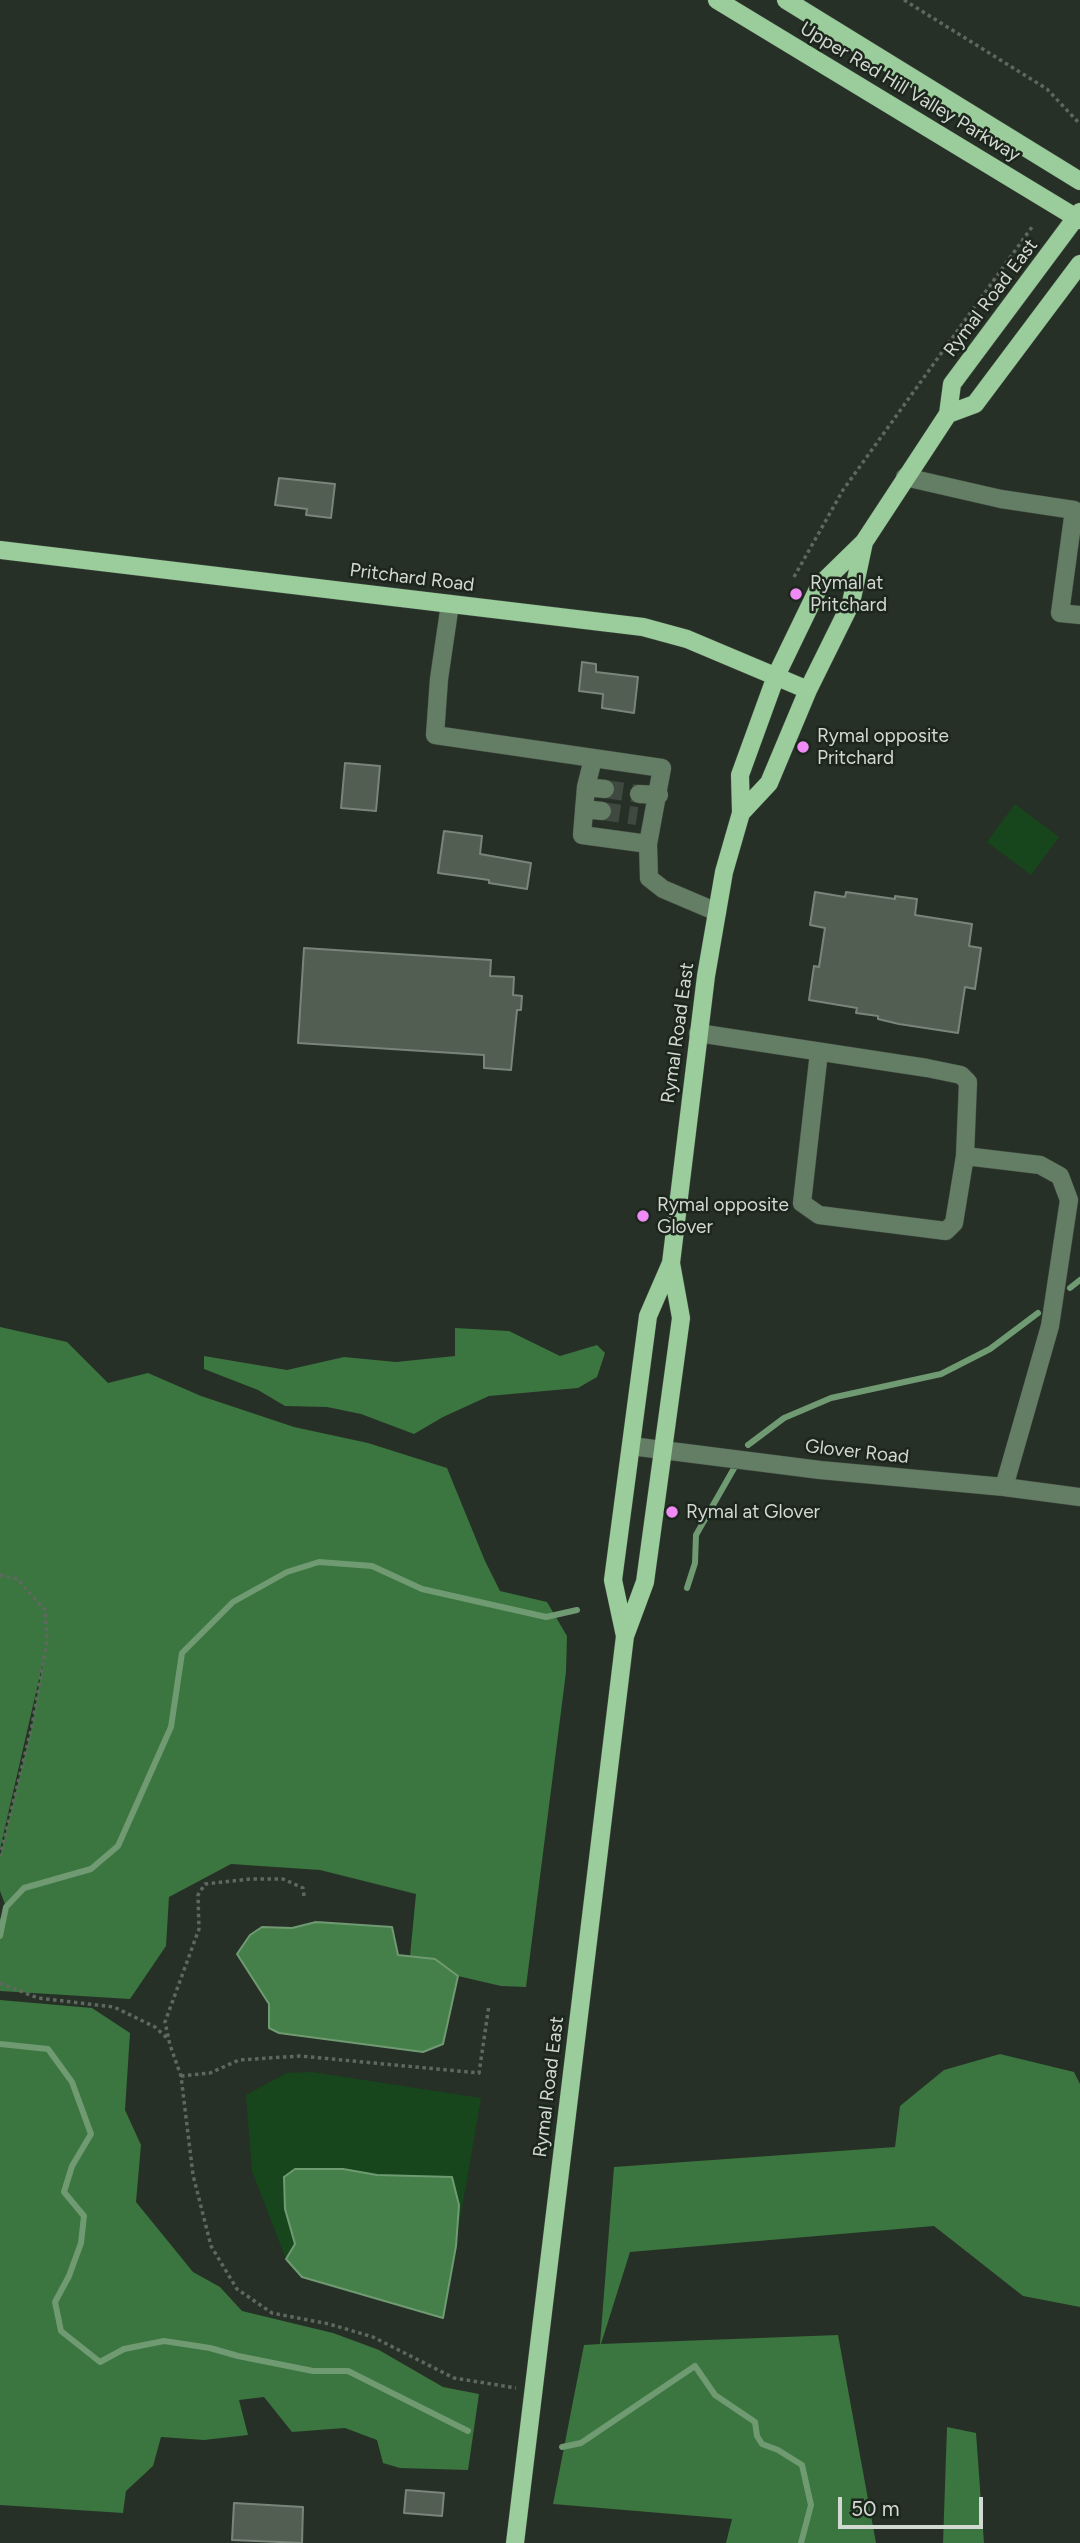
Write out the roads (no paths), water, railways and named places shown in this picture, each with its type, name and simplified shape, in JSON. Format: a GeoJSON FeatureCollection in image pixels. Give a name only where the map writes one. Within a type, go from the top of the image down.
{"type":"FeatureCollection","features":[{"type":"Feature","properties":{"kind":"main road","name":"Upper Red Hill Valley Parkway"},"geometry":{"type":"LineString","coordinates":[[717,0],[1079,216]]}},
{"type":"Feature","properties":{"kind":"main road","name":"Upper Red Hill Valley Parkway"},"geometry":{"type":"LineString","coordinates":[[786,0],[1080,181]]}},
{"type":"Feature","properties":{"kind":"main road","name":"Rymal Road East"},"geometry":{"type":"LineString","coordinates":[[625,1636],[613,1580],[648,1316],[671,1262],[698,1033],[724,872],[741,813],[740,775],[776,676],[820,585],[864,542],[948,414],[952,384],[1079,216]]}},
{"type":"Feature","properties":{"kind":"main road","name":"Rymal Road East"},"geometry":{"type":"LineString","coordinates":[[948,414],[975,404],[1080,264]]}},
{"type":"Feature","properties":{"kind":"main road","name":"Rymal Road East"},"geometry":{"type":"LineString","coordinates":[[741,813],[769,783],[808,690],[851,603],[864,542]]}},
{"type":"Feature","properties":{"kind":"main road","name":"Pritchard Road"},"geometry":{"type":"LineString","coordinates":[[0,550],[643,627],[687,639],[808,690]]}},
{"type":"Feature","properties":{"kind":"main road","name":"Rymal Road East"},"geometry":{"type":"LineString","coordinates":[[515,2543],[625,1636],[645,1582],[681,1318],[671,1262]]}},
{"type":"Feature","properties":{"kind":"street"},"geometry":{"type":"LineString","coordinates":[[905,477],[1002,499],[1074,510],[1060,612],[1080,615]]}},
{"type":"Feature","properties":{"kind":"street"},"geometry":{"type":"LineString","coordinates":[[450,604],[439,679],[435,735],[662,768],[659,795],[646,817],[649,878],[663,889],[717,912]]}},
{"type":"Feature","properties":{"kind":"street"},"geometry":{"type":"LineString","coordinates":[[593,760],[596,788],[593,810],[582,835],[648,844]]}},
{"type":"Feature","properties":{"kind":"street"},"geometry":{"type":"LineString","coordinates":[[639,794],[659,795]]}},
{"type":"Feature","properties":{"kind":"street"},"geometry":{"type":"LineString","coordinates":[[698,1033],[819,1052],[961,1075],[968,1082],[965,1156],[954,1223],[946,1231],[819,1215],[802,1203],[819,1052]]}},
{"type":"Feature","properties":{"kind":"street"},"geometry":{"type":"LineString","coordinates":[[965,1156],[1040,1165],[1060,1177],[1069,1200],[1050,1326],[1004,1486]]}},
{"type":"Feature","properties":{"kind":"street","name":"Glover Road"},"geometry":{"type":"LineString","coordinates":[[631,1446],[820,1470],[1004,1486],[1080,1497]]}},
{"type":"Feature","properties":{"kind":"waterway"},"geometry":{"type":"LineString","coordinates":[[1070,1288],[1080,1280]]}},
{"type":"Feature","properties":{"kind":"waterway"},"geometry":{"type":"LineString","coordinates":[[748,1445],[784,1418],[831,1398],[941,1374],[990,1349],[1038,1313]]}},
{"type":"Feature","properties":{"kind":"waterway"},"geometry":{"type":"LineString","coordinates":[[687,1588],[695,1563],[696,1535],[737,1463]]}},
{"type":"Feature","properties":{"kind":"waterway"},"geometry":{"type":"LineString","coordinates":[[0,1936],[6,1907],[24,1888],[91,1869],[118,1846],[171,1727],[182,1653],[233,1602],[287,1572],[319,1562],[372,1566],[422,1589],[546,1617],[577,1610]]}},
{"type":"Feature","properties":{"kind":"waterway"},"geometry":{"type":"LineString","coordinates":[[0,2044],[48,2049],[72,2082],[91,2134],[72,2166],[64,2192],[84,2216],[81,2243],[69,2276],[55,2302],[61,2331],[100,2362],[124,2349],[164,2341],[210,2348],[313,2371],[348,2371],[468,2431]]}},
{"type":"Feature","properties":{"kind":"waterway"},"geometry":{"type":"LineString","coordinates":[[562,2447],[581,2443],[695,2366],[715,2395],[755,2422],[757,2436],[762,2444],[778,2450],[802,2465],[811,2505],[801,2543]]}},
{"type":"Feature","properties":{"kind":"tunnel"},"geometry":{"type":"LineString","coordinates":[[605,789],[639,794]]}},
{"type":"Feature","properties":{"kind":"tunnel"},"geometry":{"type":"LineString","coordinates":[[602,811],[637,816]]}},
{"type":"Feature","properties":{"kind":"place","name":"Rymal at Pritchard"},"geometry":{"type":"Point","coordinates":[796,594]}},
{"type":"Feature","properties":{"kind":"place","name":"Rymal opposite Pritchard"},"geometry":{"type":"Point","coordinates":[803,747]}},
{"type":"Feature","properties":{"kind":"place","name":"Rymal opposite Glover"},"geometry":{"type":"Point","coordinates":[643,1216]}},
{"type":"Feature","properties":{"kind":"place","name":"Rymal at Glover"},"geometry":{"type":"Point","coordinates":[672,1512]}}]}
